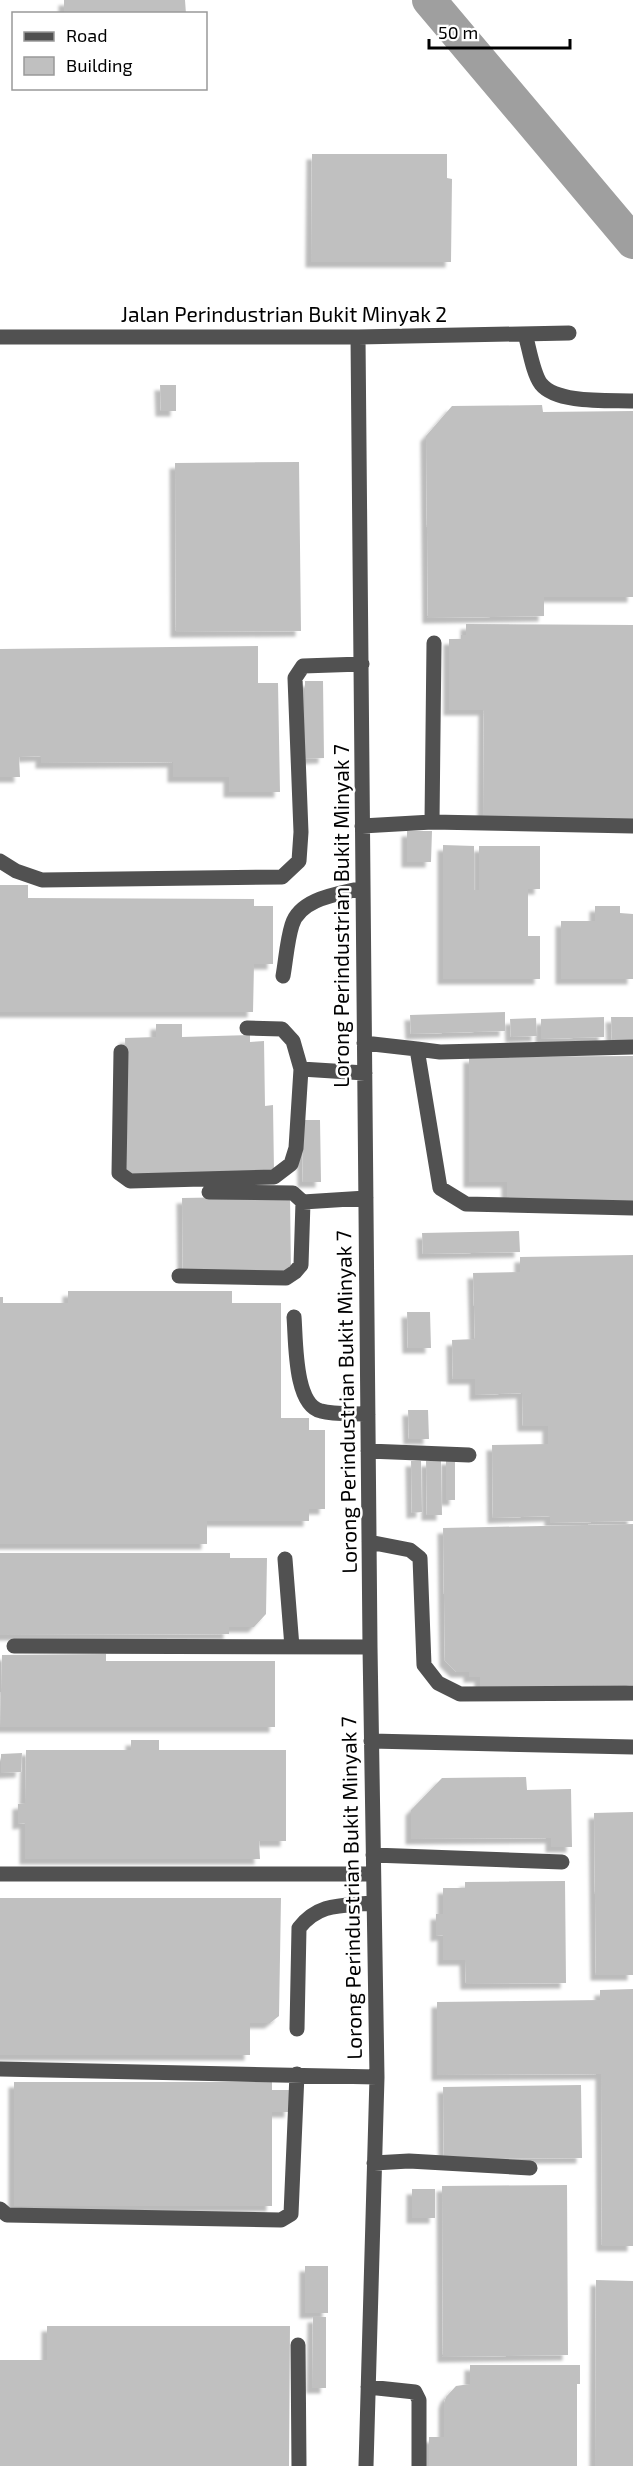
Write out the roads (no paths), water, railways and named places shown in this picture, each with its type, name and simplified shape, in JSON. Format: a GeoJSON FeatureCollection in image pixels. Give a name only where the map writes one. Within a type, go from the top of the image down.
{"type":"FeatureCollection","features":[{"type":"Feature","properties":{"kind":"street","name":"Jalan Perindustrian Bukit Minyak 2"},"geometry":{"type":"LineString","coordinates":[[0,337],[358,337],[569,333]]}},
{"type":"Feature","properties":{"kind":"street"},"geometry":{"type":"LineString","coordinates":[[525,334],[540,382],[549,391],[571,398],[633,401]]}},
{"type":"Feature","properties":{"kind":"street","name":"Lorong Perindustrian Bukit Minyak 7"},"geometry":{"type":"LineString","coordinates":[[358,337],[376,2077],[366,2466]]}},
{"type":"Feature","properties":{"kind":"street"},"geometry":{"type":"LineString","coordinates":[[432,822],[434,643]]}},
{"type":"Feature","properties":{"kind":"street"},"geometry":{"type":"LineString","coordinates":[[0,861],[16,872],[42,880],[282,877],[299,861],[301,832],[295,678],[303,666],[362,664]]}},
{"type":"Feature","properties":{"kind":"street"},"geometry":{"type":"LineString","coordinates":[[362,826],[432,822],[633,826]]}},
{"type":"Feature","properties":{"kind":"street"},"geometry":{"type":"LineString","coordinates":[[283,976],[292,923],[305,906],[324,898],[363,888]]}},
{"type":"Feature","properties":{"kind":"street"},"geometry":{"type":"LineString","coordinates":[[121,1052],[119,1173],[130,1181],[274,1177],[291,1164],[296,1148],[301,1069],[293,1041],[282,1029],[247,1028]]}},
{"type":"Feature","properties":{"kind":"street"},"geometry":{"type":"LineString","coordinates":[[364,1043],[440,1052],[633,1047]]}},
{"type":"Feature","properties":{"kind":"street"},"geometry":{"type":"LineString","coordinates":[[417,1049],[440,1188],[466,1204],[633,1208]]}},
{"type":"Feature","properties":{"kind":"street"},"geometry":{"type":"LineString","coordinates":[[301,1069],[365,1073]]}},
{"type":"Feature","properties":{"kind":"street"},"geometry":{"type":"LineString","coordinates":[[209,1192],[293,1193],[303,1202],[366,1198]]}},
{"type":"Feature","properties":{"kind":"street"},"geometry":{"type":"LineString","coordinates":[[179,1276],[286,1278],[296,1272],[301,1265],[303,1202]]}},
{"type":"Feature","properties":{"kind":"street"},"geometry":{"type":"LineString","coordinates":[[294,1317],[301,1389],[308,1404],[319,1411],[368,1414]]}},
{"type":"Feature","properties":{"kind":"street"},"geometry":{"type":"LineString","coordinates":[[368,1451],[470,1455]]}},
{"type":"Feature","properties":{"kind":"street"},"geometry":{"type":"LineString","coordinates":[[369,1542],[410,1550],[420,1558],[424,1665],[438,1683],[460,1694],[633,1693]]}},
{"type":"Feature","properties":{"kind":"street"},"geometry":{"type":"LineString","coordinates":[[285,1559],[292,1647]]}},
{"type":"Feature","properties":{"kind":"street"},"geometry":{"type":"LineString","coordinates":[[14,1646],[370,1647]]}},
{"type":"Feature","properties":{"kind":"street"},"geometry":{"type":"LineString","coordinates":[[371,1741],[633,1747]]}},
{"type":"Feature","properties":{"kind":"street"},"geometry":{"type":"LineString","coordinates":[[373,1855],[562,1862]]}},
{"type":"Feature","properties":{"kind":"street"},"geometry":{"type":"LineString","coordinates":[[0,1874],[373,1874]]}},
{"type":"Feature","properties":{"kind":"street"},"geometry":{"type":"LineString","coordinates":[[297,2029],[299,1928],[309,1915],[325,1908],[373,1903]]}},
{"type":"Feature","properties":{"kind":"street"},"geometry":{"type":"LineString","coordinates":[[0,2070],[376,2077]]}},
{"type":"Feature","properties":{"kind":"street"},"geometry":{"type":"LineString","coordinates":[[0,2209],[7,2215],[281,2220],[291,2214],[297,2074]]}},
{"type":"Feature","properties":{"kind":"street"},"geometry":{"type":"LineString","coordinates":[[374,2163],[409,2161],[530,2168]]}},
{"type":"Feature","properties":{"kind":"street"},"geometry":{"type":"LineString","coordinates":[[298,2345],[299,2466]]}},
{"type":"Feature","properties":{"kind":"street"},"geometry":{"type":"LineString","coordinates":[[368,2387],[415,2392],[419,2400],[420,2466]]}},
{"type":"Feature","properties":{"kind":"waterway"},"geometry":{"type":"LineString","coordinates":[[429,0],[633,242]]}}]}
